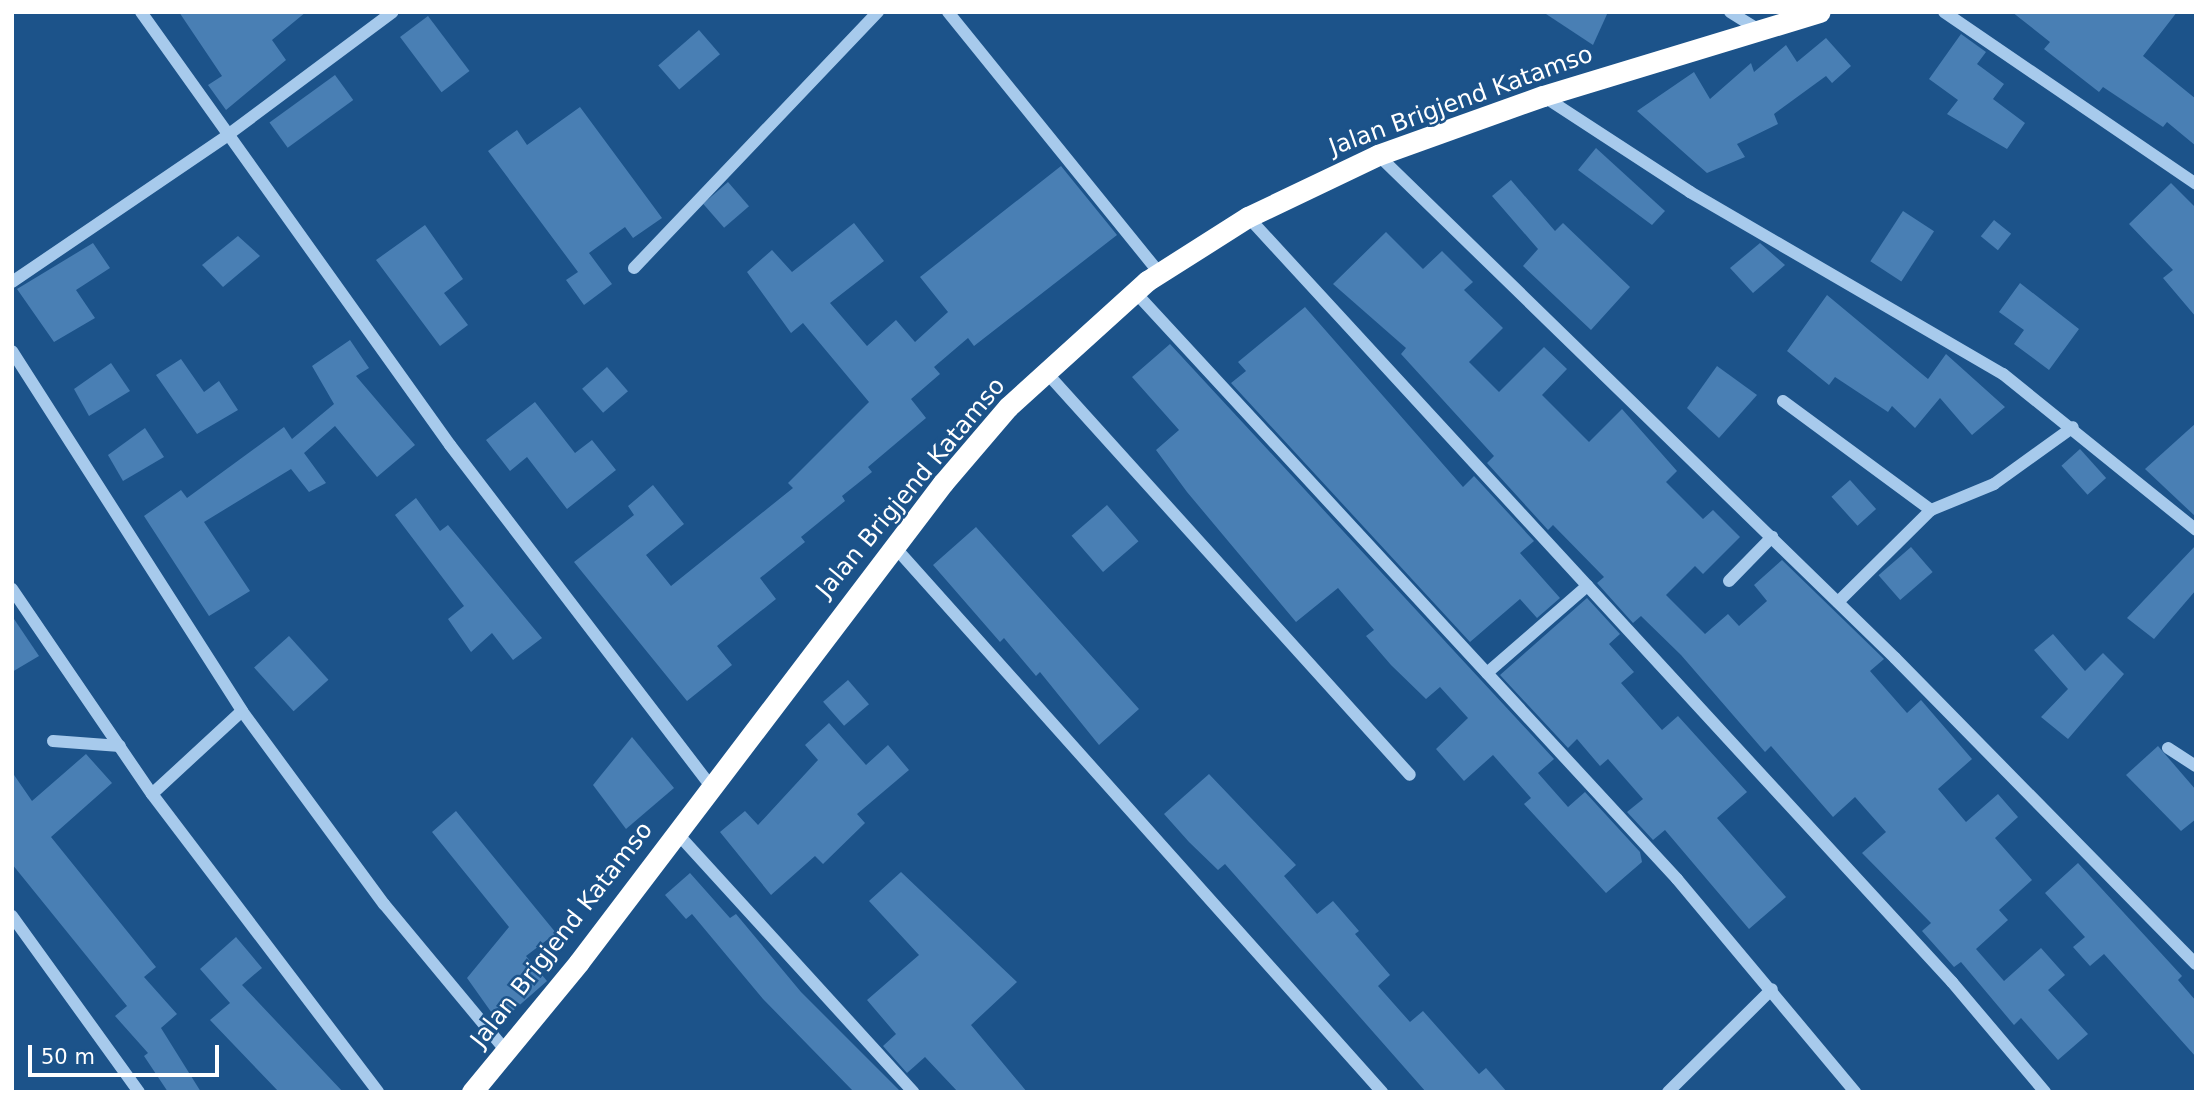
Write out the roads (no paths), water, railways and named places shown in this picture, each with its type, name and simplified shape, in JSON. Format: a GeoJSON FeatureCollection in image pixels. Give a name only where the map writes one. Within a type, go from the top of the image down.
{"type":"FeatureCollection","features":[{"type":"Feature","properties":{"kind":"highway","name":"Jalan Brigjend Katamso"},"geometry":{"type":"LineString","coordinates":[[472,1092],[676,832],[893,545],[1045,370],[1135,292],[1159,273],[1248,216],[1378,155],[1543,96],[1820,12]]}},
{"type":"Feature","properties":{"kind":"street"},"geometry":{"type":"LineString","coordinates":[[141,12],[225,137],[572,609],[711,786]]}},
{"type":"Feature","properties":{"kind":"street"},"geometry":{"type":"LineString","coordinates":[[12,282],[225,137],[393,12]]}},
{"type":"Feature","properties":{"kind":"street"},"geometry":{"type":"LineString","coordinates":[[634,268],[878,12]]}},
{"type":"Feature","properties":{"kind":"street"},"geometry":{"type":"LineString","coordinates":[[948,12],[1159,273]]}},
{"type":"Feature","properties":{"kind":"street"},"geometry":{"type":"LineString","coordinates":[[1730,12],[1757,29]]}},
{"type":"Feature","properties":{"kind":"street"},"geometry":{"type":"LineString","coordinates":[[1944,12],[2196,184]]}},
{"type":"Feature","properties":{"kind":"street"},"geometry":{"type":"LineString","coordinates":[[1543,96],[1690,192],[2003,374],[2073,427],[2196,530]]}},
{"type":"Feature","properties":{"kind":"street"},"geometry":{"type":"LineString","coordinates":[[1378,155],[1838,601],[2196,964]]}},
{"type":"Feature","properties":{"kind":"street"},"geometry":{"type":"LineString","coordinates":[[1248,216],[2045,1092]]}},
{"type":"Feature","properties":{"kind":"street"},"geometry":{"type":"LineString","coordinates":[[1135,292],[1487,673],[1772,989],[1855,1092]]}},
{"type":"Feature","properties":{"kind":"street"},"geometry":{"type":"LineString","coordinates":[[12,351],[242,711],[384,904],[505,1050]]}},
{"type":"Feature","properties":{"kind":"street"},"geometry":{"type":"LineString","coordinates":[[1045,370],[1410,775]]}},
{"type":"Feature","properties":{"kind":"street"},"geometry":{"type":"LineString","coordinates":[[1783,401],[1931,509]]}},
{"type":"Feature","properties":{"kind":"street"},"geometry":{"type":"LineString","coordinates":[[1838,601],[1931,509],[1994,484],[2073,427]]}},
{"type":"Feature","properties":{"kind":"street"},"geometry":{"type":"LineString","coordinates":[[1729,581],[1772,537]]}},
{"type":"Feature","properties":{"kind":"street"},"geometry":{"type":"LineString","coordinates":[[893,545],[1382,1092]]}},
{"type":"Feature","properties":{"kind":"street"},"geometry":{"type":"LineString","coordinates":[[1487,673],[1587,586]]}},
{"type":"Feature","properties":{"kind":"street"},"geometry":{"type":"LineString","coordinates":[[12,589],[152,794],[378,1092]]}},
{"type":"Feature","properties":{"kind":"street"},"geometry":{"type":"LineString","coordinates":[[152,794],[242,711]]}},
{"type":"Feature","properties":{"kind":"street"},"geometry":{"type":"LineString","coordinates":[[53,741],[120,746]]}},
{"type":"Feature","properties":{"kind":"street"},"geometry":{"type":"LineString","coordinates":[[2168,748],[2196,766]]}},
{"type":"Feature","properties":{"kind":"street"},"geometry":{"type":"LineString","coordinates":[[676,832],[914,1092]]}},
{"type":"Feature","properties":{"kind":"street"},"geometry":{"type":"LineString","coordinates":[[12,916],[139,1092]]}},
{"type":"Feature","properties":{"kind":"street"},"geometry":{"type":"LineString","coordinates":[[1668,1092],[1772,989]]}}]}
